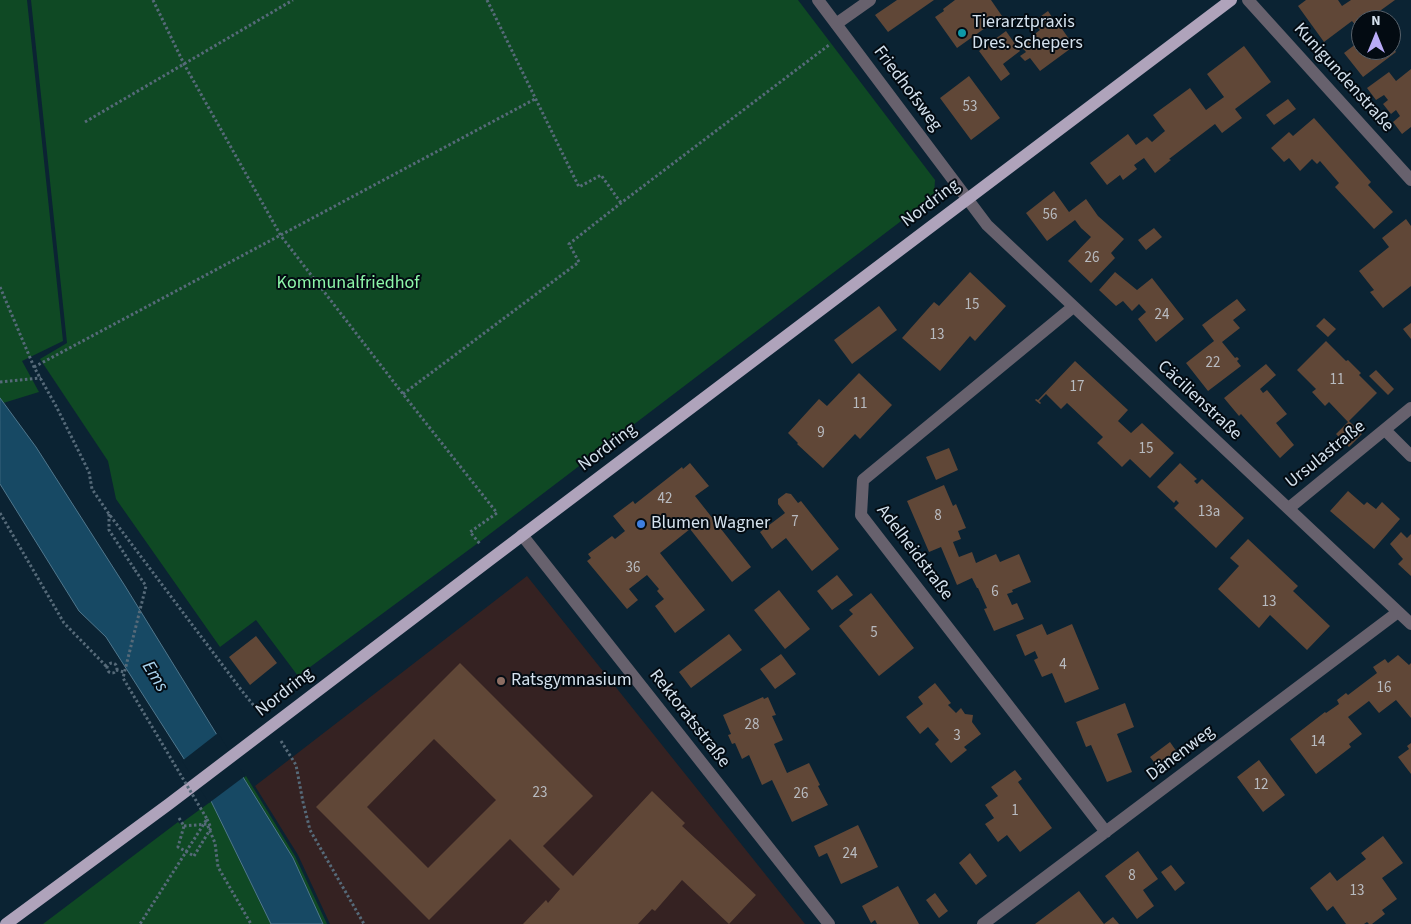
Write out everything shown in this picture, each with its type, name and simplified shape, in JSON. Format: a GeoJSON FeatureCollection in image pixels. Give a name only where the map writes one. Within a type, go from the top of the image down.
{"type":"FeatureCollection","features":[{"type":"Feature","properties":{"kind":"main road","name":"Nordring"},"geometry":{"type":"LineString","coordinates":[[6,924],[271,726],[1231,0]]}},
{"type":"Feature","properties":{"kind":"street","name":"Friedhofsweg"},"geometry":{"type":"LineString","coordinates":[[818,0],[968,199]]}},
{"type":"Feature","properties":{"kind":"street"},"geometry":{"type":"LineString","coordinates":[[840,29],[870,0]]}},
{"type":"Feature","properties":{"kind":"street","name":"Kunigundenstraße"},"geometry":{"type":"LineString","coordinates":[[1248,0],[1411,180]]}},
{"type":"Feature","properties":{"kind":"street","name":"Cäcilienstraße"},"geometry":{"type":"LineString","coordinates":[[968,199],[987,225],[1411,624]]}},
{"type":"Feature","properties":{"kind":"street","name":"Adelheidstraße"},"geometry":{"type":"LineString","coordinates":[[1073,307],[863,480],[861,515],[1106,832]]}},
{"type":"Feature","properties":{"kind":"street","name":"Ursulastraße"},"geometry":{"type":"LineString","coordinates":[[1288,508],[1411,408]]}},
{"type":"Feature","properties":{"kind":"street","name":"Ursulastraße"},"geometry":{"type":"LineString","coordinates":[[1385,430],[1411,456]]}},
{"type":"Feature","properties":{"kind":"street","name":"Rektoratsstraße"},"geometry":{"type":"LineString","coordinates":[[522,535],[829,924]]}},
{"type":"Feature","properties":{"kind":"street","name":"Dänenweg"},"geometry":{"type":"LineString","coordinates":[[983,924],[1398,612]]}},
{"type":"Feature","properties":{"kind":"path"},"geometry":{"type":"LineString","coordinates":[[153,0],[184,64],[281,236],[402,394],[497,513],[470,532],[491,559]]}},
{"type":"Feature","properties":{"kind":"path"},"geometry":{"type":"LineString","coordinates":[[85,122],[294,0]]}},
{"type":"Feature","properties":{"kind":"path"},"geometry":{"type":"LineString","coordinates":[[487,0],[578,186],[601,175],[621,203]]}},
{"type":"Feature","properties":{"kind":"path"},"geometry":{"type":"LineString","coordinates":[[402,394],[578,262],[569,244],[840,29]]}},
{"type":"Feature","properties":{"kind":"path"},"geometry":{"type":"LineString","coordinates":[[34,367],[534,99]]}},
{"type":"Feature","properties":{"kind":"path"},"geometry":{"type":"LineString","coordinates":[[0,286],[34,367],[89,472],[92,489],[242,691],[271,726],[296,765],[310,830],[364,924]]}},
{"type":"Feature","properties":{"kind":"path"},"geometry":{"type":"LineString","coordinates":[[0,382],[41,378]]}},
{"type":"Feature","properties":{"kind":"path"},"geometry":{"type":"LineString","coordinates":[[0,514],[64,624],[107,667],[107,670],[110,672],[116,670],[124,672]]}},
{"type":"Feature","properties":{"kind":"path"},"geometry":{"type":"LineString","coordinates":[[109,514],[109,530],[146,586],[123,678],[211,828],[194,856],[178,847],[182,835]]}},
{"type":"Feature","properties":{"kind":"path"},"geometry":{"type":"LineString","coordinates":[[107,667],[112,663],[116,665],[116,670]]}},
{"type":"Feature","properties":{"kind":"path"},"geometry":{"type":"LineString","coordinates":[[140,924],[207,819]]}},
{"type":"Feature","properties":{"kind":"path"},"geometry":{"type":"LineString","coordinates":[[184,826],[207,824],[215,843],[218,867],[251,924]]}},
{"type":"Feature","properties":{"kind":"shaded area","name":"Ratsgymnasium"},"geometry":{"type":"Polygon","coordinates":[[[527,576],[805,924],[330,924],[298,855],[255,786],[527,576]]]}},
{"type":"Feature","properties":{"kind":"green space"},"geometry":{"type":"Polygon","coordinates":[[[0,0],[27,0],[63,341],[22,361],[39,392],[0,404],[0,0]]]}},
{"type":"Feature","properties":{"kind":"green space","name":"Kommunalfriedhof"},"geometry":{"type":"Polygon","coordinates":[[[31,0],[798,0],[935,180],[934,196],[478,543],[298,676],[256,620],[220,647],[116,499],[108,461],[40,359],[67,343],[31,0]]]}},
{"type":"Feature","properties":{"kind":"green space"},"geometry":{"type":"Polygon","coordinates":[[[246,776],[295,856],[327,924],[43,924],[178,822],[180,824],[246,776]]]}},
{"type":"Feature","properties":{"kind":"water","name":"Ems"},"geometry":{"type":"Polygon","coordinates":[[[0,398],[36,447],[125,586],[293,858],[323,924],[271,924],[211,801],[106,637],[79,611],[0,484],[0,398]]]}},
{"type":"Feature","properties":{"kind":"pier"},"geometry":{"type":"Polygon","coordinates":[[[218,733],[245,776],[209,803],[182,761],[218,733]]]}},
{"type":"Feature","properties":{"kind":"building"},"geometry":{"type":"Polygon","coordinates":[[[897,0],[934,0],[888,32],[875,15],[897,0]]]}},
{"type":"Feature","properties":{"kind":"building","name":"Tierarztpraxis Dres. Schepers"},"geometry":{"type":"Polygon","coordinates":[[[955,0],[991,0],[1002,16],[957,48],[935,17],[955,0]]]}},
{"type":"Feature","properties":{"kind":"building"},"geometry":{"type":"Polygon","coordinates":[[[1306,0],[1338,0],[1342,6],[1351,0],[1395,0],[1381,10],[1351,10],[1351,22],[1324,42],[1298,6],[1306,0]]]}},
{"type":"Feature","properties":{"kind":"building"},"geometry":{"type":"Polygon","coordinates":[[[1048,11],[1074,46],[1040,71],[1030,58],[1025,61],[1020,56],[1026,52],[1020,45],[1040,30],[1033,22],[1048,11]]]}},
{"type":"Feature","properties":{"kind":"building"},"geometry":{"type":"Polygon","coordinates":[[[1006,31],[1020,51],[1003,64],[1010,74],[1001,81],[979,51],[1006,31]]]}},
{"type":"Feature","properties":{"kind":"building"},"geometry":{"type":"Polygon","coordinates":[[[1244,46],[1271,82],[1235,109],[1242,118],[1222,133],[1215,124],[1169,159],[1171,160],[1155,173],[1144,158],[1134,165],[1137,169],[1123,180],[1120,175],[1107,185],[1090,163],[1128,134],[1136,145],[1147,137],[1152,142],[1165,131],[1153,115],[1190,88],[1206,110],[1224,97],[1207,74],[1244,46]]]}},
{"type":"Feature","properties":{"kind":"building"},"geometry":{"type":"Polygon","coordinates":[[[1351,48],[1351,60],[1385,60],[1363,77],[1344,53],[1351,48]]]}},
{"type":"Feature","properties":{"kind":"building"},"geometry":{"type":"Polygon","coordinates":[[[1411,69],[1411,127],[1402,134],[1393,122],[1400,116],[1396,110],[1391,114],[1383,104],[1388,100],[1384,95],[1376,100],[1367,88],[1389,72],[1396,81],[1411,69]]]}},
{"type":"Feature","properties":{"kind":"building"},"geometry":{"type":"Polygon","coordinates":[[[969,76],[1000,118],[971,140],[940,98],[969,76]]]}},
{"type":"Feature","properties":{"kind":"building"},"geometry":{"type":"Polygon","coordinates":[[[1288,99],[1296,109],[1274,125],[1266,115],[1288,99]]]}},
{"type":"Feature","properties":{"kind":"building"},"geometry":{"type":"Polygon","coordinates":[[[1314,118],[1371,182],[1368,185],[1393,212],[1374,229],[1335,187],[1339,183],[1320,161],[1317,164],[1312,159],[1300,171],[1289,158],[1284,162],[1271,148],[1289,132],[1293,136],[1314,118]]]}},
{"type":"Feature","properties":{"kind":"building"},"geometry":{"type":"Polygon","coordinates":[[[1054,191],[1069,212],[1086,199],[1098,216],[1124,239],[1111,253],[1115,258],[1091,283],[1068,261],[1091,237],[1075,220],[1047,241],[1026,213],[1054,191]]]}},
{"type":"Feature","properties":{"kind":"building"},"geometry":{"type":"Polygon","coordinates":[[[1406,219],[1411,226],[1411,286],[1383,308],[1370,292],[1374,290],[1359,271],[1389,247],[1382,238],[1406,219]]]}},
{"type":"Feature","properties":{"kind":"building"},"geometry":{"type":"Polygon","coordinates":[[[1154,228],[1162,237],[1146,250],[1138,240],[1154,228]]]}},
{"type":"Feature","properties":{"kind":"building"},"geometry":{"type":"Polygon","coordinates":[[[970,272],[1006,306],[975,341],[970,336],[940,371],[902,338],[934,302],[939,306],[970,272]]]}},
{"type":"Feature","properties":{"kind":"building"},"geometry":{"type":"Polygon","coordinates":[[[1115,272],[1137,290],[1152,278],[1184,319],[1156,342],[1138,319],[1146,312],[1139,304],[1132,311],[1123,301],[1116,306],[1099,290],[1115,272]]]}},
{"type":"Feature","properties":{"kind":"building"},"geometry":{"type":"Polygon","coordinates":[[[1237,299],[1246,310],[1233,320],[1240,328],[1222,342],[1235,358],[1239,359],[1237,361],[1241,366],[1208,391],[1186,363],[1214,341],[1202,325],[1237,299]]]}},
{"type":"Feature","properties":{"kind":"building"},"geometry":{"type":"Polygon","coordinates":[[[879,306],[897,330],[852,364],[834,340],[879,306]]]}},
{"type":"Feature","properties":{"kind":"building"},"geometry":{"type":"Polygon","coordinates":[[[1324,318],[1336,329],[1328,337],[1316,326],[1324,318]]]}},
{"type":"Feature","properties":{"kind":"building"},"geometry":{"type":"Polygon","coordinates":[[[1411,323],[1411,339],[1403,329],[1411,323]]]}},
{"type":"Feature","properties":{"kind":"building"},"geometry":{"type":"Polygon","coordinates":[[[1326,341],[1361,373],[1359,375],[1377,393],[1349,421],[1362,434],[1349,447],[1336,434],[1348,422],[1329,402],[1325,406],[1312,392],[1316,389],[1297,370],[1326,341]]]}},
{"type":"Feature","properties":{"kind":"building"},"geometry":{"type":"Polygon","coordinates":[[[1075,361],[1128,410],[1118,421],[1131,433],[1142,423],[1174,453],[1150,478],[1130,459],[1122,467],[1097,443],[1103,437],[1067,403],[1061,409],[1046,394],[1039,401],[1040,404],[1035,400],[1038,400],[1075,361]]]}},
{"type":"Feature","properties":{"kind":"building"},"geometry":{"type":"Polygon","coordinates":[[[1266,364],[1276,375],[1260,389],[1263,393],[1267,390],[1287,414],[1276,423],[1294,445],[1280,458],[1241,414],[1239,416],[1224,398],[1266,364]]]}},
{"type":"Feature","properties":{"kind":"building"},"geometry":{"type":"Polygon","coordinates":[[[1376,370],[1394,389],[1388,395],[1369,376],[1376,370]]]}},
{"type":"Feature","properties":{"kind":"building"},"geometry":{"type":"Polygon","coordinates":[[[859,373],[892,405],[860,439],[855,434],[823,468],[788,433],[819,399],[827,406],[859,373]]]}},
{"type":"Feature","properties":{"kind":"building"},"geometry":{"type":"Polygon","coordinates":[[[949,448],[958,470],[936,480],[926,457],[949,448]]]}},
{"type":"Feature","properties":{"kind":"building"},"geometry":{"type":"Polygon","coordinates":[[[690,463],[709,486],[695,496],[751,567],[732,582],[690,529],[660,553],[705,610],[675,633],[655,606],[664,599],[657,591],[659,589],[647,575],[629,589],[638,600],[627,609],[587,561],[591,558],[588,554],[612,536],[615,539],[625,531],[613,516],[633,501],[635,504],[682,467],[683,469],[690,463]]]}},
{"type":"Feature","properties":{"kind":"building"},"geometry":{"type":"Polygon","coordinates":[[[1180,463],[1197,479],[1194,481],[1197,484],[1202,479],[1244,518],[1216,548],[1174,508],[1179,503],[1176,500],[1174,503],[1157,487],[1180,463]]]}},
{"type":"Feature","properties":{"kind":"building"},"geometry":{"type":"Polygon","coordinates":[[[944,485],[953,506],[956,504],[966,528],[958,531],[961,539],[953,542],[959,557],[972,552],[976,563],[996,554],[1000,562],[1019,554],[1031,582],[1007,594],[1012,605],[1017,603],[1024,619],[994,631],[984,609],[987,608],[972,578],[957,585],[941,547],[929,552],[907,501],[944,485]]]}},
{"type":"Feature","properties":{"kind":"building"},"geometry":{"type":"Polygon","coordinates":[[[1348,491],[1364,505],[1367,502],[1376,509],[1382,502],[1400,519],[1374,549],[1330,511],[1348,491]]]}},
{"type":"Feature","properties":{"kind":"building"},"geometry":{"type":"Polygon","coordinates":[[[786,493],[791,494],[798,503],[801,501],[839,549],[812,571],[786,538],[772,549],[760,532],[785,513],[778,504],[778,499],[786,493]]]}},
{"type":"Feature","properties":{"kind":"building"},"geometry":{"type":"Polygon","coordinates":[[[1401,532],[1407,538],[1411,534],[1411,576],[1398,564],[1403,559],[1390,544],[1401,532]]]}},
{"type":"Feature","properties":{"kind":"building"},"geometry":{"type":"Polygon","coordinates":[[[1248,539],[1298,586],[1293,591],[1330,626],[1307,650],[1270,615],[1259,628],[1218,589],[1239,566],[1230,558],[1248,539]]]}},
{"type":"Feature","properties":{"kind":"building"},"geometry":{"type":"Polygon","coordinates":[[[837,575],[853,595],[832,610],[817,591],[837,575]]]}},
{"type":"Feature","properties":{"kind":"building"},"geometry":{"type":"Polygon","coordinates":[[[779,590],[810,629],[785,649],[754,610],[779,590]]]}},
{"type":"Feature","properties":{"kind":"building"},"geometry":{"type":"Polygon","coordinates":[[[871,593],[914,648],[879,676],[839,626],[853,614],[849,610],[871,593]]]}},
{"type":"Feature","properties":{"kind":"building"},"geometry":{"type":"Polygon","coordinates":[[[1042,624],[1047,635],[1072,624],[1099,689],[1065,703],[1052,673],[1042,677],[1034,660],[1038,658],[1035,651],[1025,656],[1016,635],[1042,624]]]}},
{"type":"Feature","properties":{"kind":"building"},"geometry":{"type":"Polygon","coordinates":[[[729,634],[742,650],[691,688],[679,672],[729,634]]]}},
{"type":"Feature","properties":{"kind":"building"},"geometry":{"type":"Polygon","coordinates":[[[256,636],[277,663],[250,685],[229,657],[256,636]]]}},
{"type":"Feature","properties":{"kind":"building"},"geometry":{"type":"Polygon","coordinates":[[[781,654],[796,674],[775,689],[760,669],[781,654]]]}},
{"type":"Feature","properties":{"kind":"building"},"geometry":{"type":"Polygon","coordinates":[[[1398,655],[1409,665],[1411,663],[1411,718],[1396,700],[1379,713],[1369,701],[1348,717],[1362,734],[1349,744],[1351,747],[1316,774],[1290,739],[1325,712],[1339,704],[1337,700],[1346,693],[1348,695],[1377,673],[1373,667],[1385,659],[1388,663],[1398,655]]]}},
{"type":"Feature","properties":{"kind":"building"},"geometry":{"type":"Polygon","coordinates":[[[460,663],[593,796],[543,846],[573,876],[652,791],[685,823],[682,826],[756,895],[729,924],[682,880],[655,911],[652,909],[638,924],[523,924],[546,900],[548,903],[560,889],[510,839],[429,920],[316,807],[460,663]],[[434,739],[367,807],[428,868],[496,800],[434,739]]]}},
{"type":"Feature","properties":{"kind":"building"},"geometry":{"type":"Polygon","coordinates":[[[935,683],[951,703],[948,705],[956,713],[961,708],[965,714],[973,715],[972,722],[981,734],[964,747],[967,750],[951,763],[935,744],[939,740],[928,727],[920,734],[906,717],[923,704],[918,697],[935,683]]]}},
{"type":"Feature","properties":{"kind":"building"},"geometry":{"type":"Polygon","coordinates":[[[763,697],[764,699],[768,697],[776,715],[772,716],[783,740],[774,744],[787,773],[809,763],[828,805],[792,822],[772,780],[762,785],[749,755],[742,759],[735,743],[732,744],[728,735],[731,734],[723,715],[763,697]]]}},
{"type":"Feature","properties":{"kind":"building"},"geometry":{"type":"Polygon","coordinates":[[[1125,703],[1134,727],[1117,734],[1132,772],[1107,782],[1091,745],[1086,747],[1076,722],[1125,703]]]}},
{"type":"Feature","properties":{"kind":"building"},"geometry":{"type":"Polygon","coordinates":[[[1170,742],[1177,752],[1158,767],[1150,757],[1170,742]]]}},
{"type":"Feature","properties":{"kind":"building"},"geometry":{"type":"Polygon","coordinates":[[[1411,743],[1411,774],[1398,757],[1409,749],[1407,746],[1411,743]]]}},
{"type":"Feature","properties":{"kind":"building"},"geometry":{"type":"Polygon","coordinates":[[[1259,760],[1285,795],[1263,812],[1237,777],[1259,760]]]}},
{"type":"Feature","properties":{"kind":"building"},"geometry":{"type":"Polygon","coordinates":[[[1015,770],[1022,779],[1018,782],[1052,828],[1020,852],[1007,835],[998,842],[985,824],[994,818],[985,805],[998,796],[991,787],[1015,770]]]}},
{"type":"Feature","properties":{"kind":"building"},"geometry":{"type":"Polygon","coordinates":[[[858,825],[878,867],[841,884],[827,853],[819,857],[814,846],[858,825]]]}},
{"type":"Feature","properties":{"kind":"building"},"geometry":{"type":"Polygon","coordinates":[[[1383,836],[1403,863],[1382,878],[1397,899],[1382,910],[1385,914],[1372,924],[1367,922],[1364,924],[1346,924],[1333,906],[1327,911],[1310,888],[1330,872],[1337,881],[1366,859],[1361,853],[1383,836]]]}},
{"type":"Feature","properties":{"kind":"building"},"geometry":{"type":"Polygon","coordinates":[[[1138,851],[1158,879],[1143,890],[1154,906],[1137,919],[1105,876],[1138,851]]]}},
{"type":"Feature","properties":{"kind":"building"},"geometry":{"type":"Polygon","coordinates":[[[970,853],[987,876],[976,885],[959,863],[970,853]]]}},
{"type":"Feature","properties":{"kind":"building"},"geometry":{"type":"Polygon","coordinates":[[[1171,865],[1185,883],[1175,891],[1161,872],[1171,865]]]}},
{"type":"Feature","properties":{"kind":"building"},"geometry":{"type":"Polygon","coordinates":[[[898,886],[919,924],[877,924],[875,920],[871,923],[862,906],[898,886]]]}},
{"type":"Feature","properties":{"kind":"building"},"geometry":{"type":"Polygon","coordinates":[[[1079,891],[1104,924],[1035,924],[1079,891]]]}},
{"type":"Feature","properties":{"kind":"building"},"geometry":{"type":"Polygon","coordinates":[[[935,893],[948,911],[939,918],[926,900],[935,893]]]}},
{"type":"Feature","properties":{"kind":"building"},"geometry":{"type":"Polygon","coordinates":[[[1113,917],[1119,924],[1104,924],[1113,917]]]}},
{"type":"Feature","properties":{"kind":"place","name":"Tierarztpraxis Dres. Schepers"},"geometry":{"type":"Point","coordinates":[962,33]}},
{"type":"Feature","properties":{"kind":"place","name":"Blumen Wagner"},"geometry":{"type":"Point","coordinates":[641,524]}},
{"type":"Feature","properties":{"kind":"place","name":"Ratsgymnasium"},"geometry":{"type":"Point","coordinates":[501,681]}}]}
